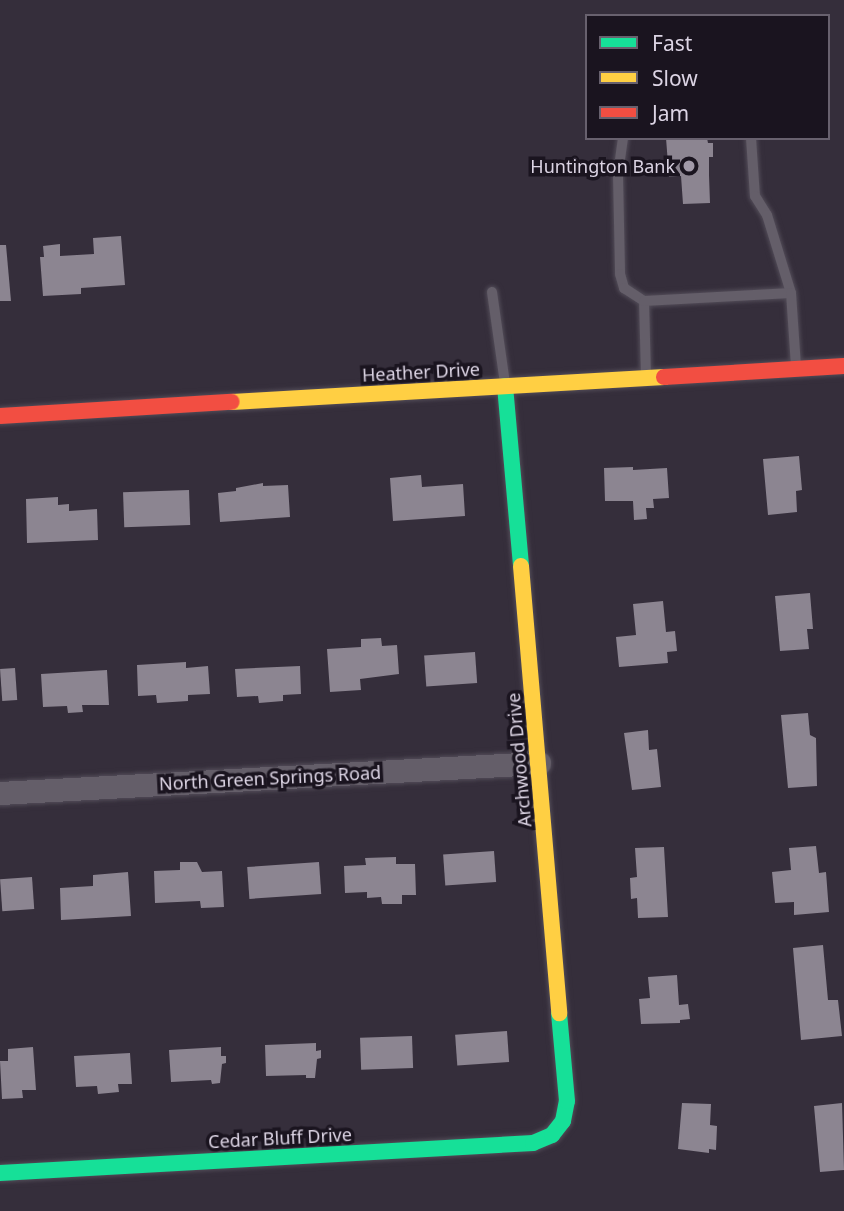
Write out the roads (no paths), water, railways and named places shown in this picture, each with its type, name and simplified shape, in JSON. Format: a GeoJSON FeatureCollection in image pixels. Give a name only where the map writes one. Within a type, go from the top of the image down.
{"type":"FeatureCollection","features":[{"type":"Feature","properties":{"kind":"street","name":"Heather Drive"},"geometry":{"type":"LineString","coordinates":[[0,416],[844,366]]}},
{"type":"Feature","properties":{"kind":"street","name":"Archwood Drive"},"geometry":{"type":"LineString","coordinates":[[505,386],[568,1101],[566,1116],[559,1129]]}},
{"type":"Feature","properties":{"kind":"street","name":"North Green Springs Road"},"geometry":{"type":"LineString","coordinates":[[0,793],[539,764]]}},
{"type":"Feature","properties":{"kind":"street","name":"Cedar Bluff Drive"},"geometry":{"type":"LineString","coordinates":[[0,1173],[533,1143],[544,1140],[559,1129]]}},
{"type":"Feature","properties":{"kind":"lane"},"geometry":{"type":"LineString","coordinates":[[623,140],[618,175],[620,274],[624,288],[643,302],[791,293]]}},
{"type":"Feature","properties":{"kind":"lane"},"geometry":{"type":"LineString","coordinates":[[751,140],[755,196],[767,215],[791,293],[797,369]]}},
{"type":"Feature","properties":{"kind":"lane"},"geometry":{"type":"LineString","coordinates":[[492,292],[505,386]]}},
{"type":"Feature","properties":{"kind":"lane"},"geometry":{"type":"LineString","coordinates":[[643,302],[646,378]]}},
{"type":"Feature","properties":{"kind":"place","name":"Huntington Bank"},"geometry":{"type":"Point","coordinates":[689,166]}}]}
